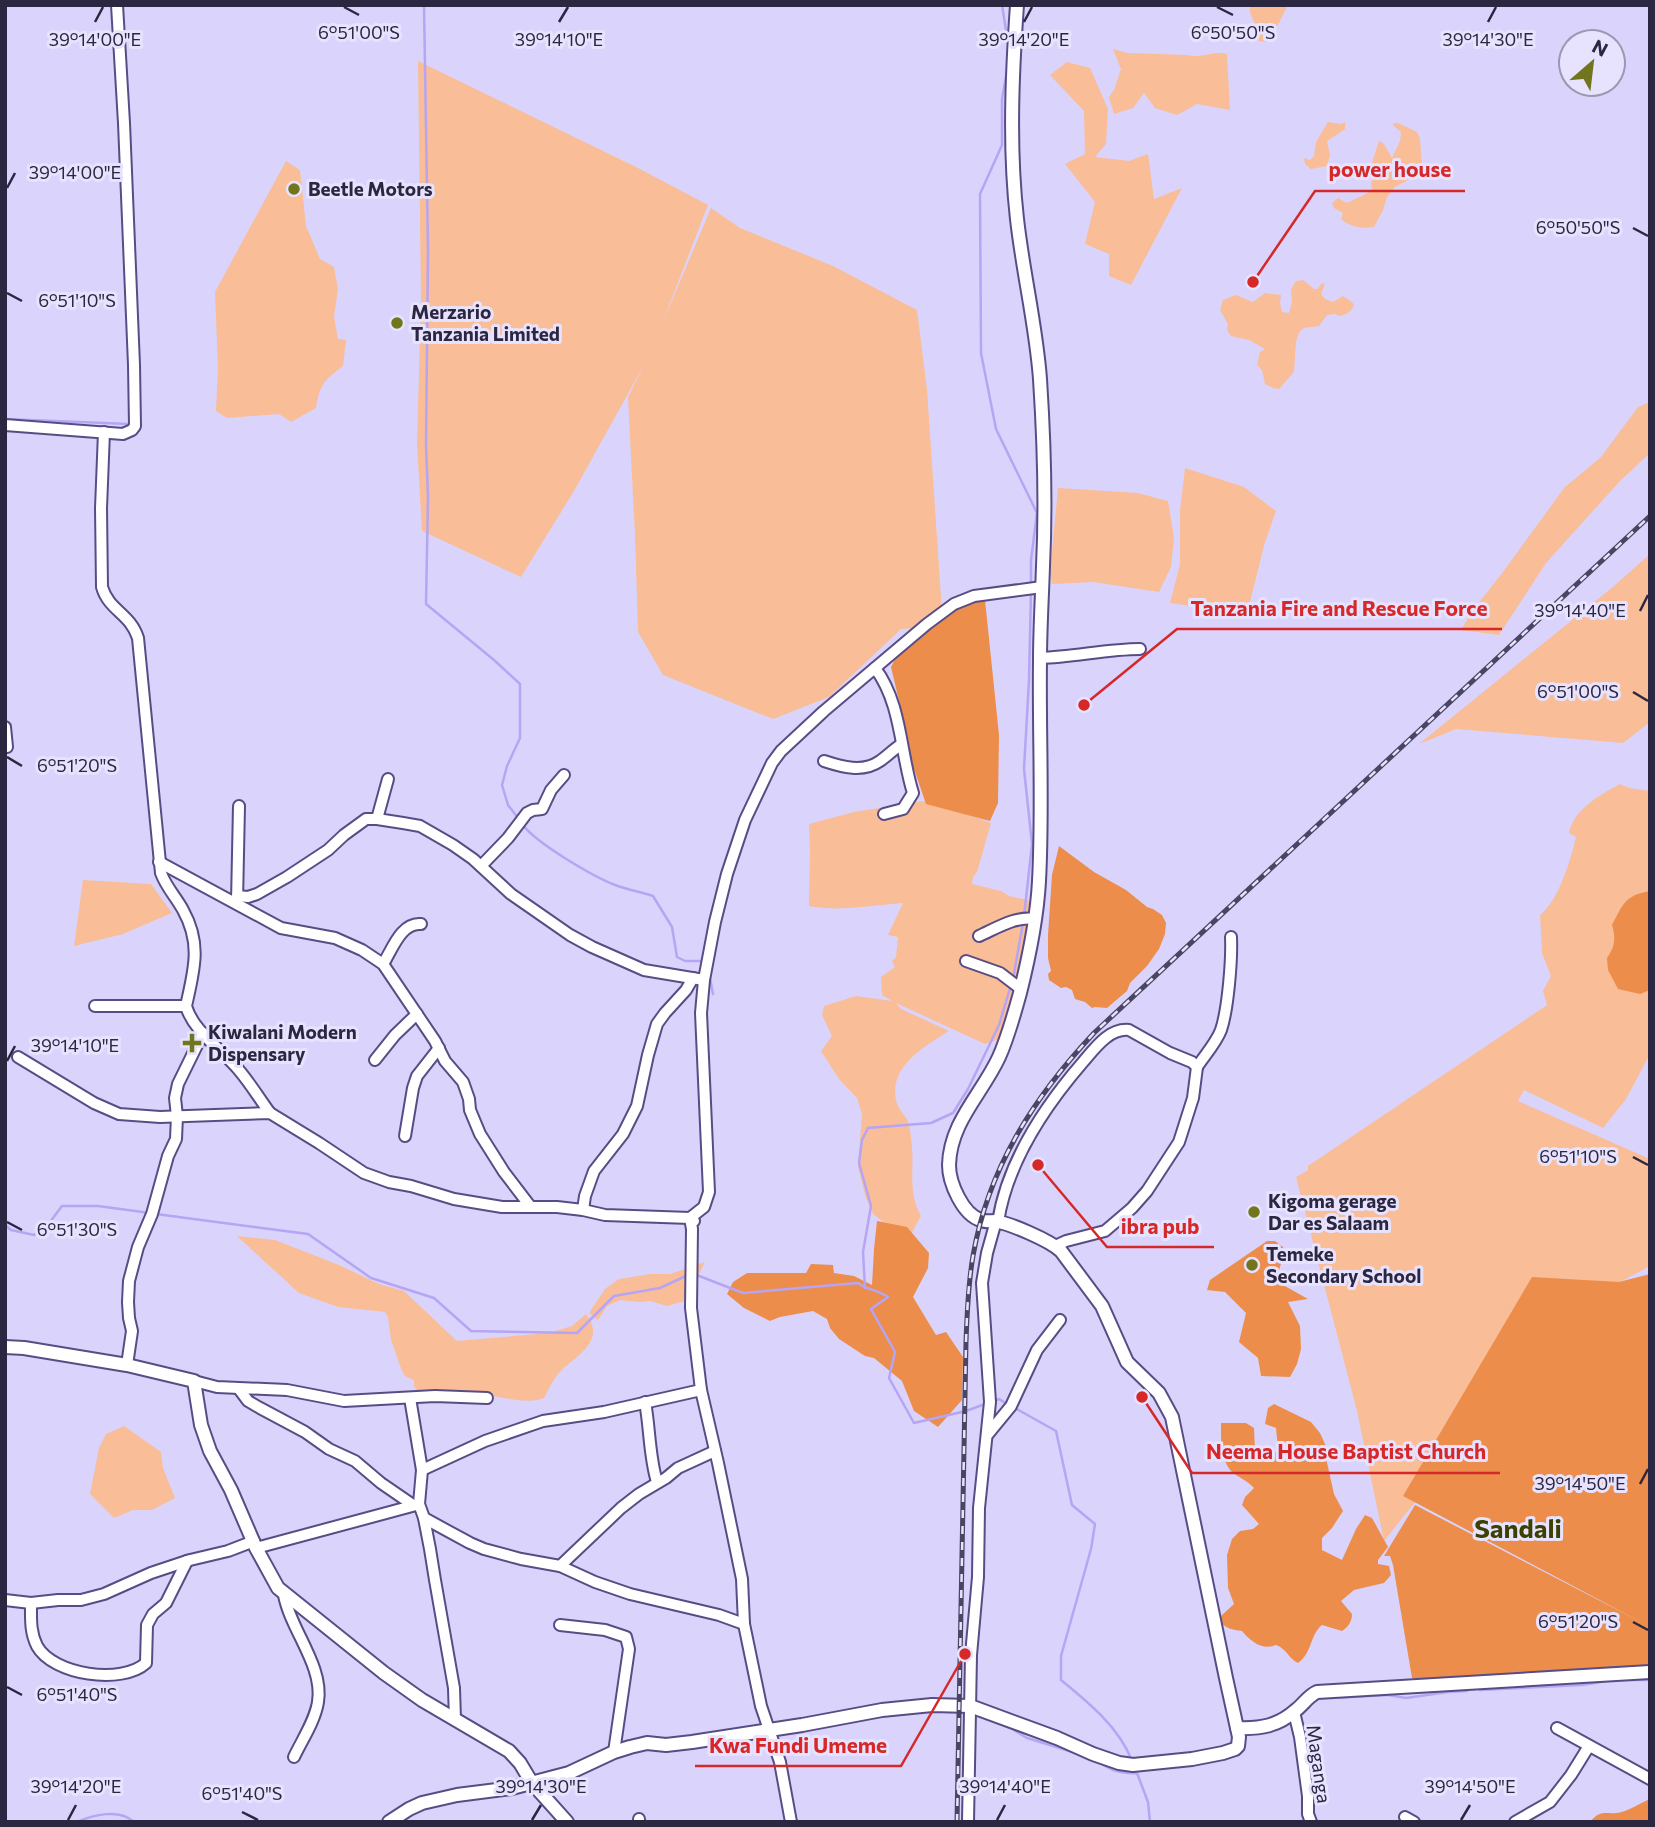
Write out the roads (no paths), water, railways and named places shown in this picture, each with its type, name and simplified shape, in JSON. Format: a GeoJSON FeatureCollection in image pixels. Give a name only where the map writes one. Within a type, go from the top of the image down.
{"type":"FeatureCollection","features":[{"type":"Feature","properties":{"kind":"street"},"geometry":{"type":"LineString","coordinates":[[5,425],[123,434],[132,430],[136,421],[117,5]]}},
{"type":"Feature","properties":{"kind":"street"},"geometry":{"type":"LineString","coordinates":[[389,1822],[422,1804],[512,1788],[569,1773],[614,1752],[647,1743],[666,1745],[692,1742],[882,1710],[932,1705],[970,1706],[1119,1763],[1133,1765],[1192,1759],[1230,1751],[1239,1743],[1172,1417],[1159,1393],[1127,1362],[1102,1306],[1068,1259],[1055,1246],[997,1222],[978,1219],[956,1195],[949,1169],[951,1144],[961,1120],[1001,1054],[1016,1010],[1029,958],[1040,858],[1043,477],[1040,376],[1013,177],[1012,120],[1017,5]]}},
{"type":"Feature","properties":{"kind":"street"},"geometry":{"type":"LineString","coordinates":[[104,432],[102,587],[105,597],[131,623],[138,638],[159,862],[164,883],[183,909],[193,931],[195,965],[186,1006],[190,1017],[240,1071],[270,1113],[364,1173],[389,1182],[483,1205],[557,1207],[605,1215],[692,1219]]}},
{"type":"Feature","properties":{"kind":"street"},"geometry":{"type":"LineString","coordinates":[[791,1822],[780,1762],[761,1706],[744,1624],[742,1579],[701,1390],[691,1308],[692,1219],[704,1207],[709,1192],[698,979],[727,874],[746,820],[772,763],[781,751],[824,711],[954,604],[974,596],[1042,587]]}},
{"type":"Feature","properties":{"kind":"street"},"geometry":{"type":"LineString","coordinates":[[1040,657],[1140,649]]}},
{"type":"Feature","properties":{"kind":"street"},"geometry":{"type":"LineString","coordinates":[[875,668],[884,680],[890,696],[913,793],[903,810],[884,814]]}},
{"type":"Feature","properties":{"kind":"street"},"geometry":{"type":"LineString","coordinates":[[5,727],[7,747]]}},
{"type":"Feature","properties":{"kind":"street"},"geometry":{"type":"LineString","coordinates":[[824,761],[849,768],[866,767],[880,761],[902,744]]}},
{"type":"Feature","properties":{"kind":"street"},"geometry":{"type":"LineString","coordinates":[[481,866],[530,811],[542,808],[551,790],[564,775]]}},
{"type":"Feature","properties":{"kind":"street"},"geometry":{"type":"LineString","coordinates":[[377,819],[388,779]]}},
{"type":"Feature","properties":{"kind":"street"},"geometry":{"type":"LineString","coordinates":[[237,901],[239,806]]}},
{"type":"Feature","properties":{"kind":"street"},"geometry":{"type":"LineString","coordinates":[[237,901],[257,894],[328,850],[366,819],[419,826],[473,859],[511,894],[581,941],[644,970],[698,979]]}},
{"type":"Feature","properties":{"kind":"street"},"geometry":{"type":"LineString","coordinates":[[159,862],[237,901],[281,928],[335,937],[383,964],[445,1061],[466,1088],[470,1110],[480,1134],[530,1206]]}},
{"type":"Feature","properties":{"kind":"street"},"geometry":{"type":"LineString","coordinates":[[979,936],[1017,919],[1035,919]]}},
{"type":"Feature","properties":{"kind":"street"},"geometry":{"type":"LineString","coordinates":[[383,964],[406,927],[421,924]]}},
{"type":"Feature","properties":{"kind":"street"},"geometry":{"type":"LineString","coordinates":[[1055,1246],[1105,1231],[1147,1191],[1179,1142],[1193,1098],[1197,1067],[1222,1025],[1232,951],[1231,937]]}},
{"type":"Feature","properties":{"kind":"street"},"geometry":{"type":"LineString","coordinates":[[966,961],[1000,973],[1021,989]]}},
{"type":"Feature","properties":{"kind":"street"},"geometry":{"type":"LineString","coordinates":[[583,1210],[594,1171],[623,1134],[638,1106],[657,1024],[698,979]]}},
{"type":"Feature","properties":{"kind":"street"},"geometry":{"type":"LineString","coordinates":[[95,1006],[186,1006]]}},
{"type":"Feature","properties":{"kind":"street"},"geometry":{"type":"LineString","coordinates":[[375,1060],[416,1014]]}},
{"type":"Feature","properties":{"kind":"street"},"geometry":{"type":"LineString","coordinates":[[968,1822],[971,1655],[978,1577],[979,1508],[990,1396],[982,1283],[987,1253],[1006,1190],[1038,1119],[1064,1083],[1107,1036],[1122,1029],[1129,1030],[1197,1067]]}},
{"type":"Feature","properties":{"kind":"street"},"geometry":{"type":"LineString","coordinates":[[127,1364],[132,1331],[128,1310],[129,1281],[168,1156],[176,1139],[175,1098],[178,1084],[203,1033]]}},
{"type":"Feature","properties":{"kind":"street"},"geometry":{"type":"LineString","coordinates":[[405,1136],[417,1076],[439,1048]]}},
{"type":"Feature","properties":{"kind":"street"},"geometry":{"type":"LineString","coordinates":[[18,1057],[94,1103],[119,1114],[160,1117],[270,1113]]}},
{"type":"Feature","properties":{"kind":"street"},"geometry":{"type":"LineString","coordinates":[[986,1436],[1011,1406],[1037,1350],[1060,1320]]}},
{"type":"Feature","properties":{"kind":"street"},"geometry":{"type":"LineString","coordinates":[[5,1348],[24,1348],[127,1364],[217,1387],[287,1390],[344,1401],[435,1396],[487,1398]]}},
{"type":"Feature","properties":{"kind":"street"},"geometry":{"type":"LineString","coordinates":[[194,1381],[201,1425],[210,1451],[273,1580],[284,1594],[422,1700],[509,1751],[532,1783],[567,1822]]}},
{"type":"Feature","properties":{"kind":"street"},"geometry":{"type":"LineString","coordinates":[[239,1389],[248,1401],[355,1461],[382,1483],[416,1504],[424,1518],[454,1688],[455,1720]]}},
{"type":"Feature","properties":{"kind":"street"},"geometry":{"type":"LineString","coordinates":[[422,1471],[485,1441],[542,1421],[604,1412],[701,1390]]}},
{"type":"Feature","properties":{"kind":"street"},"geometry":{"type":"LineString","coordinates":[[410,1398],[422,1471],[416,1504]]}},
{"type":"Feature","properties":{"kind":"street"},"geometry":{"type":"LineString","coordinates":[[645,1402],[657,1482]]}},
{"type":"Feature","properties":{"kind":"street"},"geometry":{"type":"LineString","coordinates":[[561,1566],[621,1508],[678,1468],[715,1451]]}},
{"type":"Feature","properties":{"kind":"street"},"geometry":{"type":"LineString","coordinates":[[5,1600],[31,1603],[81,1600],[104,1594],[152,1573],[228,1550],[416,1504]]}},
{"type":"Feature","properties":{"kind":"street"},"geometry":{"type":"LineString","coordinates":[[424,1518],[484,1549],[561,1566],[630,1594],[719,1615],[744,1624]]}},
{"type":"Feature","properties":{"kind":"street"},"geometry":{"type":"LineString","coordinates":[[31,1603],[31,1632],[43,1653],[67,1668],[91,1674],[121,1674],[146,1662],[149,1619],[166,1603],[187,1562]]}},
{"type":"Feature","properties":{"kind":"street"},"geometry":{"type":"LineString","coordinates":[[284,1594],[311,1658],[319,1695],[314,1715],[294,1757]]}},
{"type":"Feature","properties":{"kind":"street"},"geometry":{"type":"LineString","coordinates":[[560,1625],[605,1630],[628,1639],[614,1752]]}},
{"type":"Feature","properties":{"kind":"street"},"geometry":{"type":"LineString","coordinates":[[1237,1728],[1263,1728],[1276,1723],[1317,1692],[1650,1672]]}},
{"type":"Feature","properties":{"kind":"street","name":"Maganga"},"geometry":{"type":"LineString","coordinates":[[1294,1712],[1300,1737],[1311,1822]]}},
{"type":"Feature","properties":{"kind":"street"},"geometry":{"type":"LineString","coordinates":[[1557,1728],[1650,1779]]}},
{"type":"Feature","properties":{"kind":"street"},"geometry":{"type":"LineString","coordinates":[[1515,1822],[1550,1802],[1572,1775],[1589,1746]]}},
{"type":"Feature","properties":{"kind":"waterway"},"geometry":{"type":"LineString","coordinates":[[424,5],[428,251],[426,604],[520,684],[520,738],[507,766],[502,785],[508,805],[518,818]]}},
{"type":"Feature","properties":{"kind":"waterway"},"geometry":{"type":"LineString","coordinates":[[1002,5],[1009,49]]}},
{"type":"Feature","properties":{"kind":"waterway"},"geometry":{"type":"LineString","coordinates":[[1008,65],[1002,99],[1002,145],[980,194],[981,353],[996,429],[1037,513],[1031,585]]}},
{"type":"Feature","properties":{"kind":"waterway"},"geometry":{"type":"LineString","coordinates":[[5,419],[129,424],[132,421]]}},
{"type":"Feature","properties":{"kind":"waterway"},"geometry":{"type":"LineString","coordinates":[[1024,917],[1032,844],[1024,769],[1031,592]]}},
{"type":"Feature","properties":{"kind":"waterway"},"geometry":{"type":"LineString","coordinates":[[522,824],[552,849],[593,874],[615,885],[653,896],[672,927],[677,957],[685,961],[703,961]]}},
{"type":"Feature","properties":{"kind":"waterway"},"geometry":{"type":"LineString","coordinates":[[1013,979],[1023,923]]}},
{"type":"Feature","properties":{"kind":"waterway"},"geometry":{"type":"LineString","coordinates":[[709,973],[713,994]]}},
{"type":"Feature","properties":{"kind":"waterway"},"geometry":{"type":"LineString","coordinates":[[865,1288],[863,1252],[871,1206],[859,1163],[862,1140],[868,1128],[931,1123],[953,1113],[968,1089],[999,1025],[1011,985]]}},
{"type":"Feature","properties":{"kind":"waterway"},"geometry":{"type":"LineString","coordinates":[[5,1225],[11,1230],[34,1235],[50,1222],[62,1206],[98,1206],[150,1213]]}},
{"type":"Feature","properties":{"kind":"waterway"},"geometry":{"type":"LineString","coordinates":[[156,1214],[308,1234],[371,1278],[434,1298],[471,1331],[577,1333],[614,1296],[660,1288],[688,1275]]}},
{"type":"Feature","properties":{"kind":"waterway"},"geometry":{"type":"LineString","coordinates":[[694,1274],[743,1293],[858,1283],[888,1297],[871,1309],[895,1352],[889,1378],[914,1423],[985,1404]]}},
{"type":"Feature","properties":{"kind":"waterway"},"geometry":{"type":"LineString","coordinates":[[994,1401],[999,1399],[1007,1404]]}},
{"type":"Feature","properties":{"kind":"waterway"},"geometry":{"type":"LineString","coordinates":[[1013,1407],[1056,1431],[1072,1505],[1095,1524],[1091,1549],[1061,1656],[1061,1680],[1111,1726],[1132,1761]]}},
{"type":"Feature","properties":{"kind":"waterway"},"geometry":{"type":"LineString","coordinates":[[1480,1690],[1582,1685],[1614,1680],[1650,1680]]}},
{"type":"Feature","properties":{"kind":"waterway"},"geometry":{"type":"LineString","coordinates":[[1331,1698],[1388,1695],[1406,1698],[1467,1691]]}},
{"type":"Feature","properties":{"kind":"waterway"},"geometry":{"type":"LineString","coordinates":[[1014,1730],[1027,1738],[1079,1754]]}},
{"type":"Feature","properties":{"kind":"waterway"},"geometry":{"type":"LineString","coordinates":[[1098,1761],[1116,1771],[1137,1773],[1148,1802],[1150,1822]]}},
{"type":"Feature","properties":{"kind":"waterway"},"geometry":{"type":"LineString","coordinates":[[77,1822],[98,1815],[114,1814],[134,1822]]}},
{"type":"Feature","properties":{"kind":"railway"},"geometry":{"type":"LineString","coordinates":[[957,1822],[969,1288],[980,1224],[1002,1164],[1033,1108],[1094,1033],[1650,516]]}},
{"type":"Feature","properties":{"kind":"place","name":"Beetle Motors"},"geometry":{"type":"Point","coordinates":[294,189]}},
{"type":"Feature","properties":{"kind":"place","name":"power house"},"geometry":{"type":"Point","coordinates":[1253,282]}},
{"type":"Feature","properties":{"kind":"place","name":"Merzario Tanzania Limited"},"geometry":{"type":"Point","coordinates":[397,323]}},
{"type":"Feature","properties":{"kind":"place","name":"Tanzania Fire and Rescue Force"},"geometry":{"type":"Point","coordinates":[1084,705]}},
{"type":"Feature","properties":{"kind":"place","name":"Kiwalani Modern Dispensary"},"geometry":{"type":"Point","coordinates":[192,1043]}},
{"type":"Feature","properties":{"kind":"place","name":"ibra pub"},"geometry":{"type":"Point","coordinates":[1038,1165]}},
{"type":"Feature","properties":{"kind":"place","name":"Kigoma gerage Dar es Salaam"},"geometry":{"type":"Point","coordinates":[1254,1212]}},
{"type":"Feature","properties":{"kind":"place","name":"Temeke Secondary School"},"geometry":{"type":"Point","coordinates":[1252,1265]}},
{"type":"Feature","properties":{"kind":"place","name":"Neema House Baptist Church"},"geometry":{"type":"Point","coordinates":[1142,1397]}},
{"type":"Feature","properties":{"kind":"place","name":"Kwa Fundi Umeme"},"geometry":{"type":"Point","coordinates":[965,1654]}},
{"type":"Feature","properties":{"kind":"district","name":"Sandali"},"geometry":{"type":"Point","coordinates":[1518,1529]}}]}
